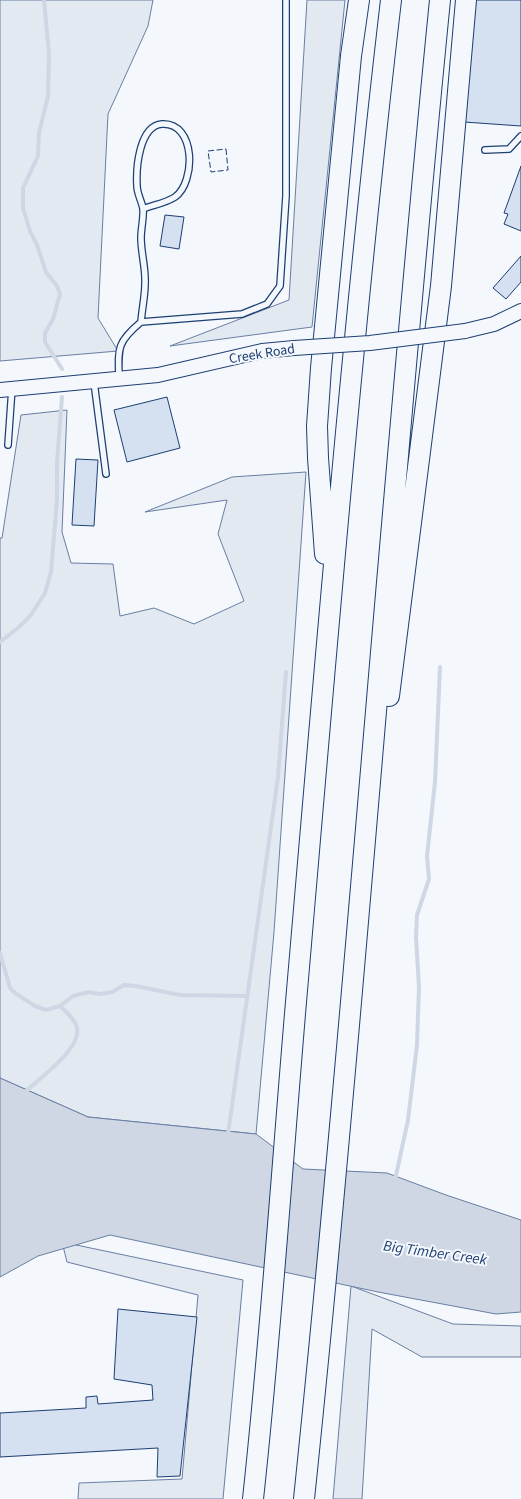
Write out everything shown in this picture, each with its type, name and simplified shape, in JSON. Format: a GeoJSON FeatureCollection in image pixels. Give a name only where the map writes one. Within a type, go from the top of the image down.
{"type":"FeatureCollection","features":[{"type":"Feature","properties":{"kind":"highway"},"geometry":{"type":"LineString","coordinates":[[326,652],[325,546],[318,458],[318,426],[321,368],[350,65],[359,0]]}},
{"type":"Feature","properties":{"kind":"highway"},"geometry":{"type":"LineString","coordinates":[[252,1499],[271,1309],[326,652],[368,194],[391,0]]}},
{"type":"Feature","properties":{"kind":"highway"},"geometry":{"type":"LineString","coordinates":[[304,1499],[323,1313],[396,464],[440,0]]}},
{"type":"Feature","properties":{"kind":"highway"},"geometry":{"type":"LineString","coordinates":[[350,1003],[441,286],[466,0]]}},
{"type":"Feature","properties":{"kind":"street","name":"Creek Road"},"geometry":{"type":"LineString","coordinates":[[6,389],[158,374],[262,351],[370,343],[465,331],[494,324],[521,310]]}},
{"type":"Feature","properties":{"kind":"lane"},"geometry":{"type":"LineString","coordinates":[[141,322],[242,314],[267,304],[280,286],[286,196],[286,0]]}},
{"type":"Feature","properties":{"kind":"lane"},"geometry":{"type":"LineString","coordinates":[[119,378],[118,351],[124,339],[141,322],[145,283],[141,239],[143,209],[137,186],[138,158],[143,139],[151,128],[162,124],[181,132],[188,148],[189,164],[186,182],[176,196],[143,209]]}},
{"type":"Feature","properties":{"kind":"lane"},"geometry":{"type":"LineString","coordinates":[[485,150],[509,149],[521,136]]}},
{"type":"Feature","properties":{"kind":"lane"},"geometry":{"type":"LineString","coordinates":[[94,380],[106,474]]}},
{"type":"Feature","properties":{"kind":"lane"},"geometry":{"type":"LineString","coordinates":[[6,389],[8,445]]}},
{"type":"Feature","properties":{"kind":"shaded area"},"geometry":{"type":"Polygon","coordinates":[[[0,0],[153,0],[148,26],[108,114],[98,318],[118,351],[0,361],[0,0]]]}},
{"type":"Feature","properties":{"kind":"shaded area"},"geometry":{"type":"Polygon","coordinates":[[[307,0],[345,0],[312,327],[170,346],[289,300],[307,0]]]}},
{"type":"Feature","properties":{"kind":"shaded area"},"geometry":{"type":"Polygon","coordinates":[[[67,410],[62,532],[71,563],[113,564],[120,616],[154,608],[194,624],[244,601],[218,534],[227,500],[145,512],[232,477],[306,472],[274,932],[256,1134],[88,1117],[0,1078],[0,538],[2,538],[21,415],[67,410]]]}},
{"type":"Feature","properties":{"kind":"shaded area"},"geometry":{"type":"Polygon","coordinates":[[[62,1242],[243,1280],[223,1499],[78,1499],[79,1483],[182,1479],[198,1295],[67,1262],[62,1242]]]}},
{"type":"Feature","properties":{"kind":"shaded area"},"geometry":{"type":"Polygon","coordinates":[[[351,1286],[453,1324],[521,1326],[521,1357],[422,1357],[372,1329],[362,1499],[333,1499],[351,1286]]]}},
{"type":"Feature","properties":{"kind":"water","name":"Big Timber Creek"},"geometry":{"type":"Polygon","coordinates":[[[0,1078],[88,1117],[256,1134],[303,1169],[387,1173],[521,1220],[521,1312],[496,1314],[378,1292],[110,1235],[38,1256],[0,1277],[0,1078]]]}},
{"type":"Feature","properties":{"kind":"building"},"geometry":{"type":"Polygon","coordinates":[[[475,0],[521,0],[521,126],[464,122],[475,0]]]}},
{"type":"Feature","properties":{"kind":"building"},"geometry":{"type":"Polygon","coordinates":[[[521,166],[521,231],[504,224],[508,214],[504,213],[521,166]]]}},
{"type":"Feature","properties":{"kind":"building"},"geometry":{"type":"Polygon","coordinates":[[[165,215],[184,217],[179,249],[160,246],[165,215]]]}},
{"type":"Feature","properties":{"kind":"building"},"geometry":{"type":"Polygon","coordinates":[[[521,256],[521,282],[506,299],[493,288],[521,256]]]}},
{"type":"Feature","properties":{"kind":"building"},"geometry":{"type":"Polygon","coordinates":[[[167,397],[180,448],[127,462],[114,410],[167,397]]]}},
{"type":"Feature","properties":{"kind":"building"},"geometry":{"type":"Polygon","coordinates":[[[76,459],[98,460],[94,526],[72,525],[76,459]]]}},
{"type":"Feature","properties":{"kind":"building"},"geometry":{"type":"Polygon","coordinates":[[[118,1309],[197,1317],[180,1476],[157,1477],[158,1448],[0,1457],[0,1413],[86,1408],[86,1397],[97,1396],[98,1404],[153,1400],[152,1385],[114,1379],[118,1309]]]}},
{"type":"Feature","properties":{"kind":"waterway"},"geometry":{"type":"LineString","coordinates":[[44,0],[49,54],[48,96],[39,133],[38,156],[23,188],[23,208],[46,272],[57,286],[60,294],[53,319],[45,333],[45,342],[62,369]]}},
{"type":"Feature","properties":{"kind":"waterway"},"geometry":{"type":"LineString","coordinates":[[0,642],[31,615],[45,593],[51,572],[62,397]]}},
{"type":"Feature","properties":{"kind":"waterway"},"geometry":{"type":"LineString","coordinates":[[395,1180],[408,1120],[417,1045],[419,987],[416,937],[417,915],[429,879],[427,856],[435,782],[440,667]]}},
{"type":"Feature","properties":{"kind":"waterway"},"geometry":{"type":"LineString","coordinates":[[228,1134],[278,777],[286,672]]}},
{"type":"Feature","properties":{"kind":"waterway"},"geometry":{"type":"LineString","coordinates":[[0,953],[10,988],[35,1006],[46,1010],[60,1006],[73,996],[89,992],[100,994],[112,992],[124,985],[180,995],[247,996]]}},
{"type":"Feature","properties":{"kind":"waterway"},"geometry":{"type":"LineString","coordinates":[[24,1093],[58,1063],[73,1045],[77,1036],[77,1028],[74,1022],[60,1006]]}},
{"type":"Feature","properties":{"kind":"fence"},"geometry":{"type":"LineString","coordinates":[[226,149],[228,170],[211,172],[208,151],[226,149]]}}]}
